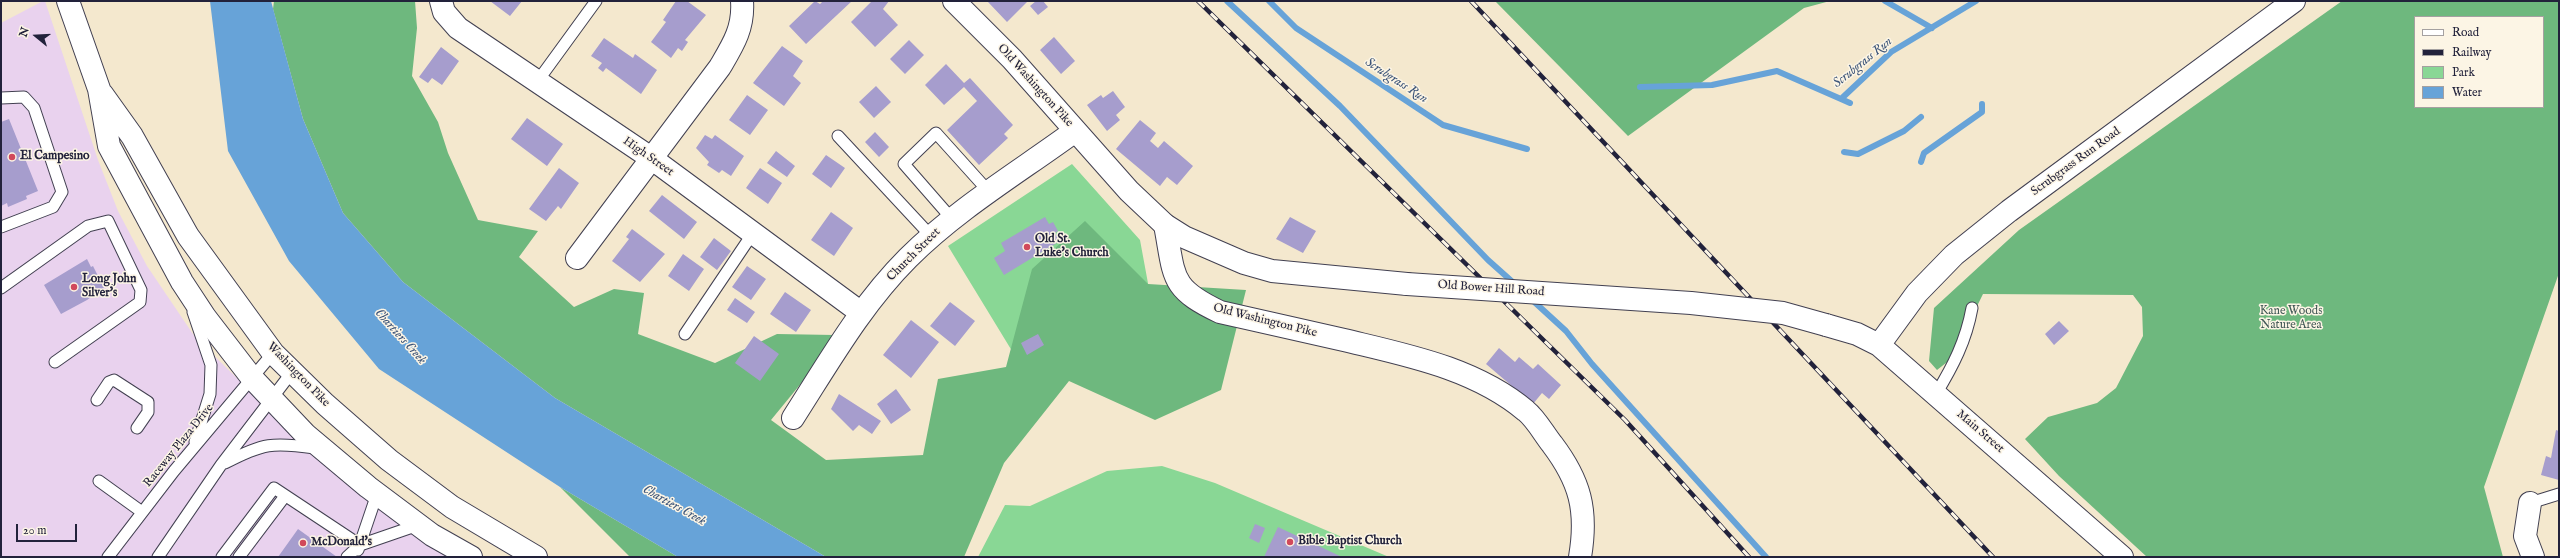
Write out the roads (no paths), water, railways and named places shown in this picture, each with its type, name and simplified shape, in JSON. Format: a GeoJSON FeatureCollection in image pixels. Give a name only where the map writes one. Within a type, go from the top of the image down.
{"type":"FeatureCollection","features":[{"type":"Feature","properties":{"kind":"street","name":"High Street"},"geometry":{"type":"LineString","coordinates":[[441,1],[444,12],[458,28],[651,158],[860,312]]}},
{"type":"Feature","properties":{"kind":"street","name":"Old Washington Pike"},"geometry":{"type":"LineString","coordinates":[[954,1],[1012,59],[1129,190],[1165,225],[1174,274],[1182,289],[1195,300],[1220,312],[1437,364],[1503,394],[1527,412],[1564,461],[1579,490],[1582,511],[1580,557]]}},
{"type":"Feature","properties":{"kind":"street","name":"Scrubgrass Run Road"},"geometry":{"type":"LineString","coordinates":[[1879,345],[1917,293],[1954,255],[2009,211],[2294,1]]}},
{"type":"Feature","properties":{"kind":"street","name":"Washington Pike"},"geometry":{"type":"LineString","coordinates":[[72,7],[99,89],[109,146],[182,282],[205,317],[252,378],[272,400],[323,449],[418,525],[471,557]]}},
{"type":"Feature","properties":{"kind":"street"},"geometry":{"type":"LineString","coordinates":[[577,258],[720,67],[739,36],[742,8]]}},
{"type":"Feature","properties":{"kind":"street","name":"Washington Pike"},"geometry":{"type":"LineString","coordinates":[[99,89],[132,136],[188,236],[273,353],[389,460],[452,507],[536,557]]}},
{"type":"Feature","properties":{"kind":"street","name":"Church Street"},"geometry":{"type":"LineString","coordinates":[[793,418],[860,312],[908,258],[931,236],[952,219],[1075,131]]}},
{"type":"Feature","properties":{"kind":"street","name":"Old Bower Hill Road"},"geometry":{"type":"LineString","coordinates":[[1165,225],[1214,251],[1272,271],[1407,284],[1691,303],[1783,313],[1826,325]]}},
{"type":"Feature","properties":{"kind":"street","name":"Main Street"},"geometry":{"type":"LineString","coordinates":[[1826,325],[1857,334],[1879,345],[2122,557]]}},
{"type":"Feature","properties":{"kind":"street"},"geometry":{"type":"LineString","coordinates":[[2530,503],[2526,536],[2533,557]]}},
{"type":"Feature","properties":{"kind":"lane"},"geometry":{"type":"LineString","coordinates":[[537,82],[596,1]]}},
{"type":"Feature","properties":{"kind":"lane"},"geometry":{"type":"LineString","coordinates":[[1,98],[24,97],[34,108],[62,192],[53,207],[1,227]]}},
{"type":"Feature","properties":{"kind":"lane"},"geometry":{"type":"LineString","coordinates":[[952,219],[904,164],[936,133],[990,193]]}},
{"type":"Feature","properties":{"kind":"lane"},"geometry":{"type":"LineString","coordinates":[[838,136],[931,236]]}},
{"type":"Feature","properties":{"kind":"lane"},"geometry":{"type":"LineString","coordinates":[[1,288],[88,226],[108,221],[141,290],[140,302],[55,362]]}},
{"type":"Feature","properties":{"kind":"lane"},"geometry":{"type":"LineString","coordinates":[[685,334],[753,234]]}},
{"type":"Feature","properties":{"kind":"lane"},"geometry":{"type":"LineString","coordinates":[[182,282],[211,365],[210,394],[194,447]]}},
{"type":"Feature","properties":{"kind":"lane"},"geometry":{"type":"LineString","coordinates":[[1936,394],[1956,362],[1967,335],[1972,308]]}},
{"type":"Feature","properties":{"kind":"lane","name":"Raceway Plaza Drive"},"geometry":{"type":"LineString","coordinates":[[108,557],[194,447],[273,353]]}},
{"type":"Feature","properties":{"kind":"lane"},"geometry":{"type":"LineString","coordinates":[[158,557],[221,465],[292,372]]}},
{"type":"Feature","properties":{"kind":"lane"},"geometry":{"type":"LineString","coordinates":[[97,400],[109,382],[114,380],[142,398],[150,406],[148,412],[137,428]]}},
{"type":"Feature","properties":{"kind":"lane"},"geometry":{"type":"LineString","coordinates":[[221,465],[252,449],[268,444],[282,443],[323,449]]}},
{"type":"Feature","properties":{"kind":"lane"},"geometry":{"type":"LineString","coordinates":[[99,481],[142,512]]}},
{"type":"Feature","properties":{"kind":"lane"},"geometry":{"type":"LineString","coordinates":[[222,557],[274,488],[360,545]]}},
{"type":"Feature","properties":{"kind":"lane"},"geometry":{"type":"LineString","coordinates":[[355,557],[378,494]]}},
{"type":"Feature","properties":{"kind":"lane"},"geometry":{"type":"LineString","coordinates":[[2530,503],[2559,494]]}},
{"type":"Feature","properties":{"kind":"lane"},"geometry":{"type":"LineString","coordinates":[[239,557],[285,496]]}},
{"type":"Feature","properties":{"kind":"lane"},"geometry":{"type":"LineString","coordinates":[[346,557],[360,545],[418,525]]}},
{"type":"Feature","properties":{"kind":"water","name":"Chartiers Creek"},"geometry":{"type":"Polygon","coordinates":[[[210,1],[271,1],[303,119],[343,213],[403,282],[555,398],[826,557],[678,557],[560,487],[379,369],[289,261],[228,151],[210,1]]]}},
{"type":"Feature","properties":{"kind":"waterway"},"geometry":{"type":"LineString","coordinates":[[1227,1],[1340,106],[1488,260],[1516,285]]}},
{"type":"Feature","properties":{"kind":"waterway","name":"Scrubgrass Run"},"geometry":{"type":"LineString","coordinates":[[1269,1],[1296,28],[1443,125],[1527,149]]}},
{"type":"Feature","properties":{"kind":"waterway"},"geometry":{"type":"LineString","coordinates":[[1885,1],[1932,28]]}},
{"type":"Feature","properties":{"kind":"waterway","name":"Scrubgrass Run"},"geometry":{"type":"LineString","coordinates":[[1640,87],[1712,85],[1777,71],[1841,99],[1891,52],[1976,1]]}},
{"type":"Feature","properties":{"kind":"waterway"},"geometry":{"type":"LineString","coordinates":[[1841,99],[1850,103]]}},
{"type":"Feature","properties":{"kind":"waterway"},"geometry":{"type":"LineString","coordinates":[[1921,162],[1924,153],[1982,112],[1982,104]]}},
{"type":"Feature","properties":{"kind":"waterway"},"geometry":{"type":"LineString","coordinates":[[1844,152],[1858,154],[1904,131],[1921,117]]}},
{"type":"Feature","properties":{"kind":"waterway"},"geometry":{"type":"LineString","coordinates":[[1530,298],[1566,331],[1592,364],[1766,557]]}},
{"type":"Feature","properties":{"kind":"railway"},"geometry":{"type":"LineString","coordinates":[[1198,1],[1625,420],[1749,557]]}},
{"type":"Feature","properties":{"kind":"railway"},"geometry":{"type":"LineString","coordinates":[[1471,1],[1993,557]]}},
{"type":"Feature","properties":{"kind":"place","name":"El Campesino"},"geometry":{"type":"Point","coordinates":[12,157]}},
{"type":"Feature","properties":{"kind":"place","name":"Old St. Luke's Church"},"geometry":{"type":"Point","coordinates":[1027,247]}},
{"type":"Feature","properties":{"kind":"place","name":"Long John Silver's"},"geometry":{"type":"Point","coordinates":[74,287]}},
{"type":"Feature","properties":{"kind":"place","name":"Bible Baptist Church"},"geometry":{"type":"Point","coordinates":[1290,542]}},
{"type":"Feature","properties":{"kind":"place","name":"McDonald's"},"geometry":{"type":"Point","coordinates":[303,543]}},
{"type":"Feature","properties":{"kind":"park label","name":"Kane Woods Nature Area"},"geometry":{"type":"Point","coordinates":[2291,319]}}]}
